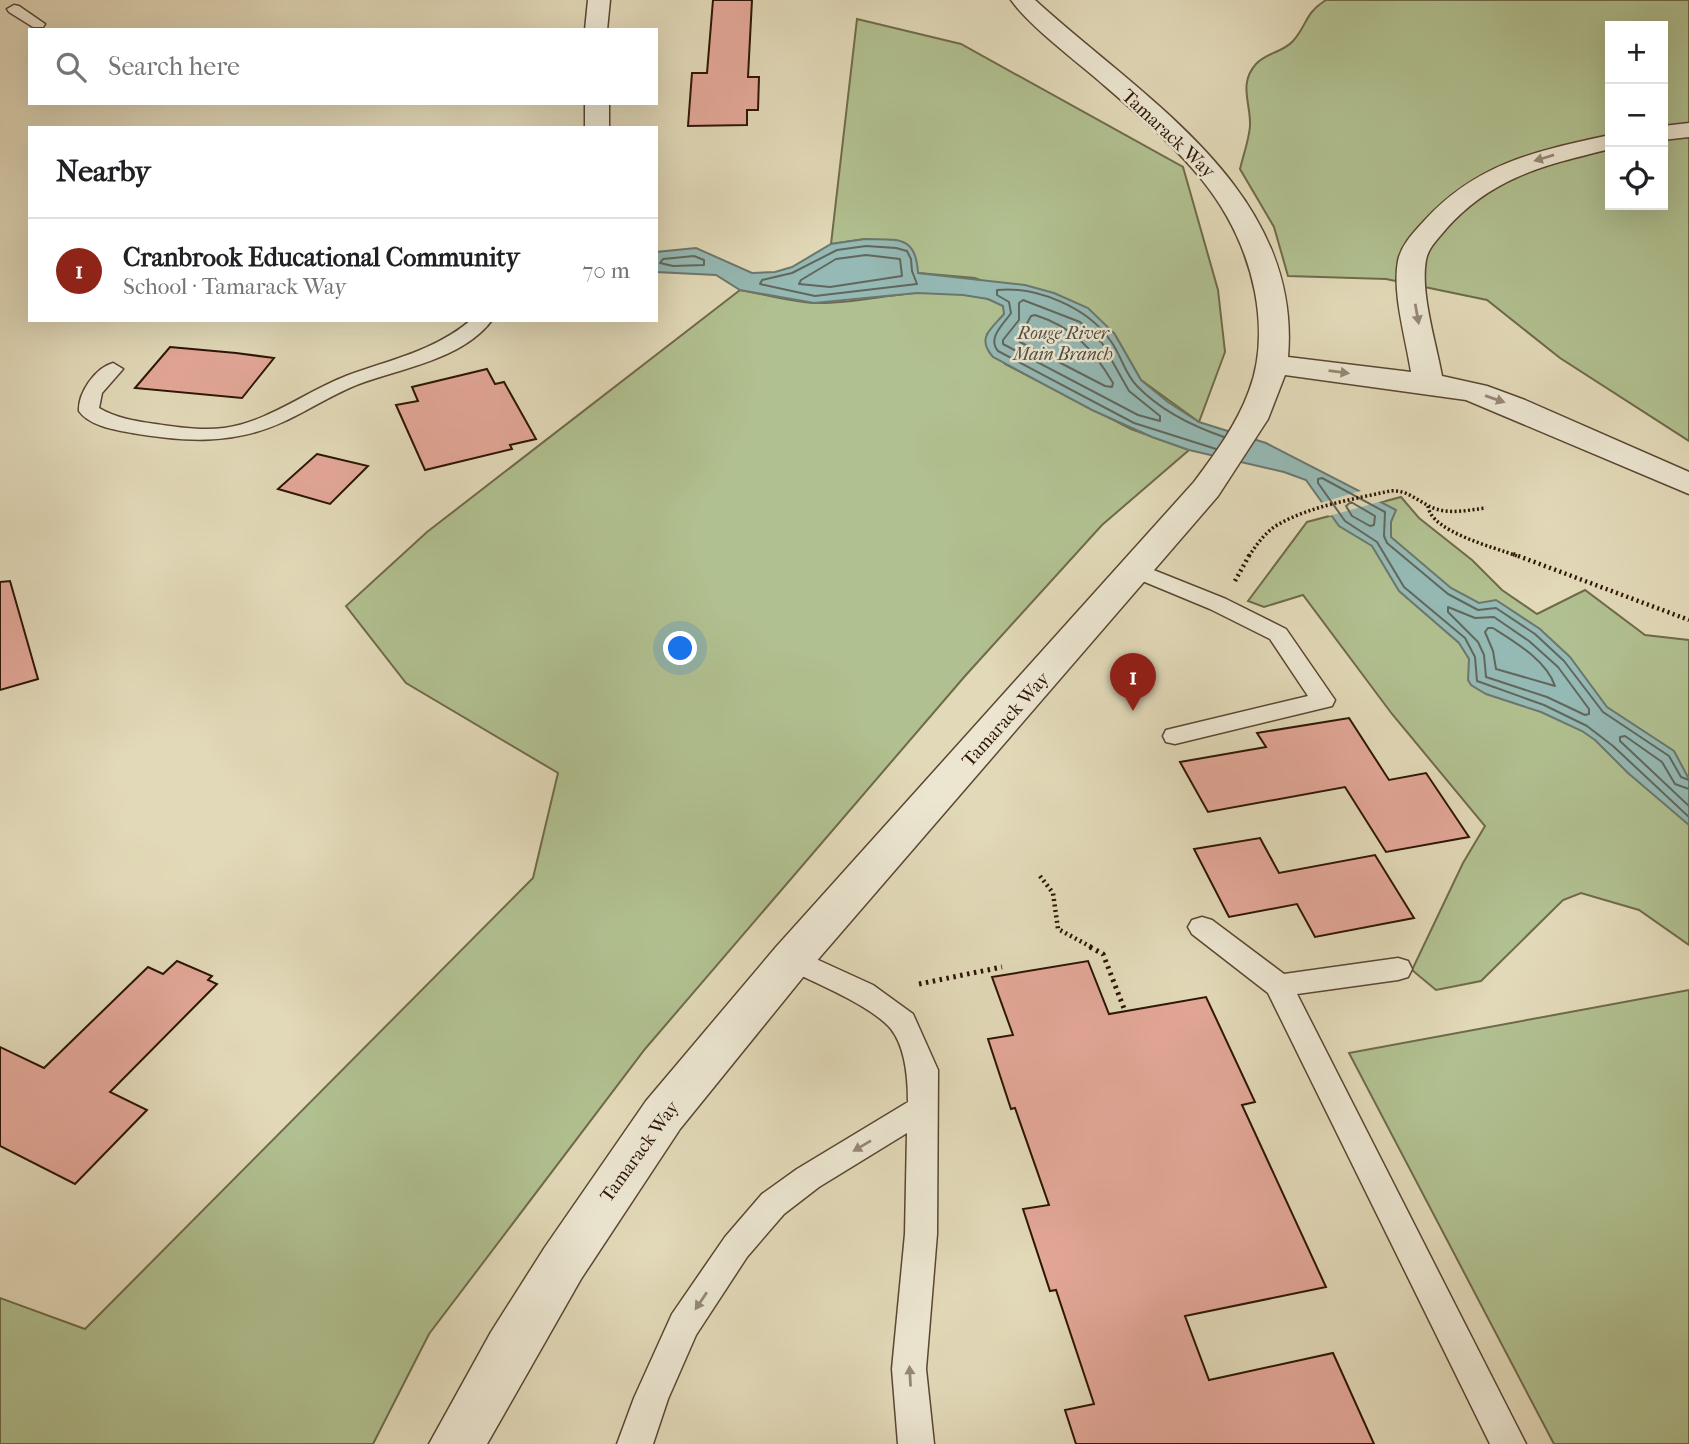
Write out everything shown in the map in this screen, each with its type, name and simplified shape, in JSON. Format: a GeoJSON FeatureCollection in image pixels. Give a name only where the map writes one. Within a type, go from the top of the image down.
{"type":"FeatureCollection","features":[{"type":"Feature","properties":{"kind":"street"},"geometry":{"type":"LineString","coordinates":[[596,28],[599,0]]}},
{"type":"Feature","properties":{"kind":"street","name":"Tamarack Way"},"geometry":{"type":"LineString","coordinates":[[457,1444],[516,1338],[614,1183],[663,1115],[792,959],[1206,489],[1255,413],[1273,351],[1268,279],[1250,227],[1228,192],[1186,145],[1022,0]]}},
{"type":"Feature","properties":{"kind":"street"},"geometry":{"type":"LineString","coordinates":[[597,105],[597,126]]}},
{"type":"Feature","properties":{"kind":"street"},"geometry":{"type":"LineString","coordinates":[[1668,132],[1689,130]]}},
{"type":"Feature","properties":{"kind":"street"},"geometry":{"type":"LineString","coordinates":[[1427,371],[1410,267],[1419,243],[1446,211],[1475,188],[1510,170],[1552,155],[1605,143]]}},
{"type":"Feature","properties":{"kind":"street"},"geometry":{"type":"LineString","coordinates":[[1273,351],[1427,371],[1462,390],[1503,402],[1689,484]]}},
{"type":"Feature","properties":{"kind":"lane"},"geometry":{"type":"LineString","coordinates":[[14,9],[38,24]]}},
{"type":"Feature","properties":{"kind":"lane"},"geometry":{"type":"LineString","coordinates":[[113,369],[93,390],[88,401],[89,411],[95,415],[116,424],[138,428],[206,436],[225,434],[258,425],[351,381],[422,357],[456,341],[481,322]]}},
{"type":"Feature","properties":{"kind":"lane"},"geometry":{"type":"LineString","coordinates":[[1136,570],[1218,604],[1278,634],[1324,700],[1175,736]]}},
{"type":"Feature","properties":{"kind":"lane"},"geometry":{"type":"LineString","coordinates":[[1202,927],[1279,986],[1508,1444]]}},
{"type":"Feature","properties":{"kind":"lane"},"geometry":{"type":"LineString","coordinates":[[792,959],[863,993],[903,1022],[923,1070],[920,1110],[921,1234],[909,1369],[916,1444]]}},
{"type":"Feature","properties":{"kind":"lane"},"geometry":{"type":"LineString","coordinates":[[1279,986],[1398,969]]}},
{"type":"Feature","properties":{"kind":"lane"},"geometry":{"type":"LineString","coordinates":[[635,1444],[651,1398],[684,1325],[736,1247],[782,1197],[808,1178],[920,1110]]}},
{"type":"Feature","properties":{"kind":"path"},"geometry":{"type":"LineString","coordinates":[[1234,582],[1248,558],[1276,525],[1300,515],[1394,491],[1410,493],[1428,505],[1450,512],[1486,508]]}},
{"type":"Feature","properties":{"kind":"path"},"geometry":{"type":"LineString","coordinates":[[1428,505],[1429,515],[1439,525],[1456,533],[1689,620]]}},
{"type":"Feature","properties":{"kind":"path"},"geometry":{"type":"LineString","coordinates":[[1041,877],[1051,884],[1055,892],[1058,929],[1103,954],[1125,1011]]}},
{"type":"Feature","properties":{"kind":"path"},"geometry":{"type":"LineString","coordinates":[[919,985],[1002,967]]}},
{"type":"Feature","properties":{"kind":"green space"},"geometry":{"type":"Polygon","coordinates":[[[1326,0],[1689,0],[1689,441],[1560,358],[1487,300],[1386,279],[1288,276],[1274,227],[1240,169],[1250,126],[1246,86],[1256,64],[1293,41],[1310,15],[1326,0]]]}},
{"type":"Feature","properties":{"kind":"green space"},"geometry":{"type":"Polygon","coordinates":[[[857,19],[961,44],[1183,167],[1218,290],[1225,352],[1199,422],[1141,380],[1114,333],[975,278],[918,273],[865,239],[831,244],[857,19]]]}},
{"type":"Feature","properties":{"kind":"green space"},"geometry":{"type":"Polygon","coordinates":[[[740,290],[815,303],[935,292],[959,292],[982,297],[1003,306],[1005,314],[987,334],[1005,364],[1131,429],[1189,450],[1102,525],[965,676],[645,1049],[429,1334],[373,1444],[0,1444],[0,1298],[85,1329],[533,878],[558,773],[406,683],[346,606],[427,532],[740,290]]]}},
{"type":"Feature","properties":{"kind":"green space"},"geometry":{"type":"Polygon","coordinates":[[[1401,497],[1419,518],[1472,560],[1502,590],[1537,614],[1585,590],[1645,635],[1689,640],[1689,945],[1639,910],[1581,893],[1563,900],[1481,981],[1436,990],[1412,970],[1463,863],[1485,826],[1392,714],[1303,595],[1264,607],[1248,601],[1307,522],[1401,497]]]}},
{"type":"Feature","properties":{"kind":"green space"},"geometry":{"type":"Polygon","coordinates":[[[1689,990],[1689,1444],[1554,1444],[1349,1053],[1689,990]]]}},
{"type":"Feature","properties":{"kind":"water","name":"Rouge River Main Branch"},"geometry":{"type":"Polygon","coordinates":[[[865,239],[896,240],[909,246],[914,252],[918,273],[1025,285],[1054,293],[1088,308],[1114,333],[1141,380],[1168,402],[1199,422],[1266,443],[1396,510],[1391,522],[1391,537],[1451,588],[1479,603],[1496,600],[1540,629],[1570,657],[1607,707],[1674,751],[1689,779],[1689,825],[1582,731],[1541,712],[1486,694],[1471,685],[1468,680],[1469,659],[1459,643],[1399,591],[1372,546],[1339,526],[1306,480],[1284,472],[1189,450],[1152,437],[1092,410],[993,357],[988,350],[986,339],[990,329],[1004,314],[1003,306],[988,299],[963,295],[917,293],[814,303],[740,290],[716,275],[658,272],[658,252],[696,248],[752,273],[775,272],[792,267],[831,244],[865,239]]]}},
{"type":"Feature","properties":{"kind":"pier"},"geometry":{"type":"Polygon","coordinates":[[[1367,489],[1386,500],[1329,516],[1320,503],[1367,489]]]}},
{"type":"Feature","properties":{"kind":"building"},"geometry":{"type":"Polygon","coordinates":[[[713,0],[752,0],[748,77],[759,77],[758,110],[747,110],[747,125],[688,126],[692,73],[707,73],[713,0]]]}},
{"type":"Feature","properties":{"kind":"building"},"geometry":{"type":"Polygon","coordinates":[[[170,347],[274,358],[242,398],[135,388],[170,347]]]}},
{"type":"Feature","properties":{"kind":"building"},"geometry":{"type":"Polygon","coordinates":[[[487,369],[495,384],[504,382],[536,439],[510,445],[512,449],[425,470],[396,405],[418,401],[412,387],[487,369]]]}},
{"type":"Feature","properties":{"kind":"building"},"geometry":{"type":"Polygon","coordinates":[[[317,454],[368,466],[330,504],[278,489],[317,454]]]}},
{"type":"Feature","properties":{"kind":"building"},"geometry":{"type":"Polygon","coordinates":[[[10,581],[38,679],[0,690],[0,582],[10,581]]]}},
{"type":"Feature","properties":{"kind":"building"},"geometry":{"type":"Polygon","coordinates":[[[1349,718],[1389,780],[1426,773],[1469,837],[1386,852],[1345,787],[1208,812],[1180,762],[1266,747],[1257,733],[1349,718]]]}},
{"type":"Feature","properties":{"kind":"building"},"geometry":{"type":"Polygon","coordinates":[[[1260,838],[1279,873],[1375,855],[1414,918],[1315,937],[1297,904],[1229,917],[1194,849],[1260,838]]]}},
{"type":"Feature","properties":{"kind":"building"},"geometry":{"type":"Polygon","coordinates":[[[177,961],[212,976],[208,980],[217,984],[110,1092],[147,1110],[75,1184],[0,1146],[0,1047],[44,1068],[148,967],[163,974],[177,961]]]}},
{"type":"Feature","properties":{"kind":"building"},"geometry":{"type":"Polygon","coordinates":[[[1088,961],[1109,1014],[1206,997],[1255,1102],[1242,1105],[1326,1287],[1185,1316],[1209,1380],[1333,1353],[1374,1444],[1076,1444],[1065,1410],[1094,1404],[1056,1290],[1050,1291],[1023,1209],[1049,1205],[1015,1108],[1011,1109],[988,1039],[1013,1035],[992,977],[1088,961]]]}},
{"type":"Feature","properties":{"kind":"place","name":"Cranbrook Educational Community"},"geometry":{"type":"Point","coordinates":[1133,711]}}]}
